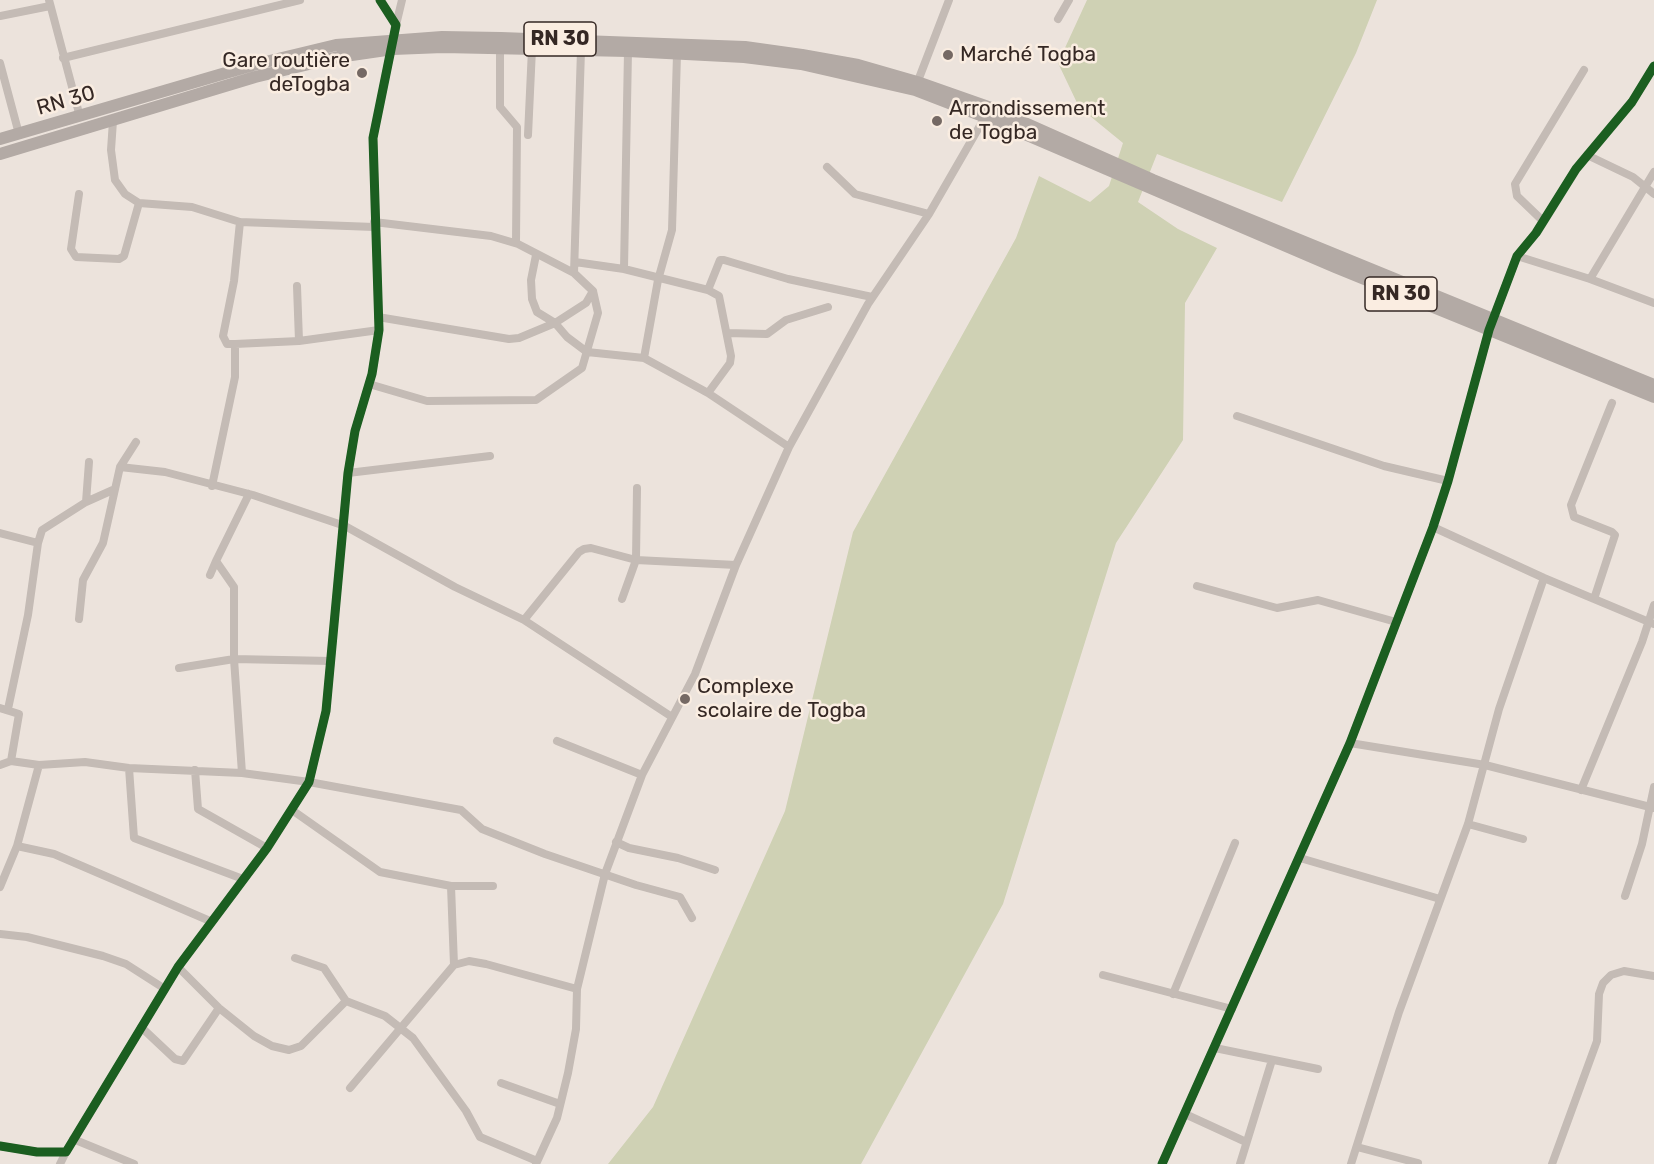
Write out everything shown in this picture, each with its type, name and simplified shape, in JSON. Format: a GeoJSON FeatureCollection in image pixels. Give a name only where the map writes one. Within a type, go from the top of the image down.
{"type":"FeatureCollection","features":[{"type":"Feature","properties":{"kind":"main road","name":"RN 30"},"geometry":{"type":"LineString","coordinates":[[0,154],[255,77],[338,57],[394,45],[501,38],[745,47],[858,65],[916,86],[1001,112],[1111,167]]}},
{"type":"Feature","properties":{"kind":"main road","name":"RN 30"},"geometry":{"type":"LineString","coordinates":[[0,140],[253,65],[336,45],[628,51],[744,57],[801,64],[916,86],[1491,325],[1654,397]]}},
{"type":"Feature","properties":{"kind":"main road","name":"RN 30"},"geometry":{"type":"LineString","coordinates":[[1491,325],[1654,385]]}},
{"type":"Feature","properties":{"kind":"street"},"geometry":{"type":"LineString","coordinates":[[63,58],[300,0]]}},
{"type":"Feature","properties":{"kind":"street"},"geometry":{"type":"LineString","coordinates":[[380,0],[396,25]]}},
{"type":"Feature","properties":{"kind":"street"},"geometry":{"type":"LineString","coordinates":[[60,1164],[178,967],[210,921],[267,848],[309,782],[326,711],[345,526],[348,473],[355,431],[369,384],[379,330],[373,138],[402,0]]}},
{"type":"Feature","properties":{"kind":"street"},"geometry":{"type":"LineString","coordinates":[[916,86],[949,0]]}},
{"type":"Feature","properties":{"kind":"street"},"geometry":{"type":"LineString","coordinates":[[1058,19],[1070,0]]}},
{"type":"Feature","properties":{"kind":"street"},"geometry":{"type":"LineString","coordinates":[[0,16],[49,3],[80,117]]}},
{"type":"Feature","properties":{"kind":"street"},"geometry":{"type":"LineString","coordinates":[[500,48],[500,107],[517,128],[516,243]]}},
{"type":"Feature","properties":{"kind":"street"},"geometry":{"type":"LineString","coordinates":[[528,135],[532,49]]}},
{"type":"Feature","properties":{"kind":"street"},"geometry":{"type":"LineString","coordinates":[[574,273],[581,50]]}},
{"type":"Feature","properties":{"kind":"street"},"geometry":{"type":"LineString","coordinates":[[624,269],[628,51]]}},
{"type":"Feature","properties":{"kind":"street"},"geometry":{"type":"LineString","coordinates":[[644,358],[658,280],[672,230],[677,54]]}},
{"type":"Feature","properties":{"kind":"street"},"geometry":{"type":"LineString","coordinates":[[0,63],[1,74],[19,134]]}},
{"type":"Feature","properties":{"kind":"street"},"geometry":{"type":"LineString","coordinates":[[1162,1164],[1350,743],[1433,527],[1491,325],[1517,256],[1587,155],[1632,102],[1654,66]]}},
{"type":"Feature","properties":{"kind":"street"},"geometry":{"type":"LineString","coordinates":[[1543,221],[1517,196],[1515,184],[1584,69]]}},
{"type":"Feature","properties":{"kind":"street"},"geometry":{"type":"LineString","coordinates":[[295,958],[324,968],[346,1001],[385,1016],[413,1038],[466,1111],[480,1137],[537,1163],[560,1104],[576,1029],[577,989],[605,874],[642,774],[695,674],[736,565],[789,447],[872,297],[929,214],[986,117]]}},
{"type":"Feature","properties":{"kind":"street"},"geometry":{"type":"LineString","coordinates":[[112,121],[111,150],[115,180],[125,194],[139,203],[192,207],[240,222],[374,225],[491,236],[516,243],[574,273],[593,291],[598,313],[580,370],[536,400],[427,401],[369,384]]}},
{"type":"Feature","properties":{"kind":"street"},"geometry":{"type":"LineString","coordinates":[[1587,155],[1647,186],[1654,195]]}},
{"type":"Feature","properties":{"kind":"street"},"geometry":{"type":"LineString","coordinates":[[827,167],[855,194],[929,214]]}},
{"type":"Feature","properties":{"kind":"street"},"geometry":{"type":"LineString","coordinates":[[1590,279],[1654,172]]}},
{"type":"Feature","properties":{"kind":"street"},"geometry":{"type":"LineString","coordinates":[[79,194],[71,249],[76,256],[118,259],[124,256],[139,203]]}},
{"type":"Feature","properties":{"kind":"street"},"geometry":{"type":"LineString","coordinates":[[240,222],[234,281],[223,336],[227,344],[299,341],[379,330]]}},
{"type":"Feature","properties":{"kind":"street"},"geometry":{"type":"LineString","coordinates":[[536,255],[531,280],[532,299],[537,312],[555,323],[567,337],[587,352],[644,358],[708,393],[789,447]]}},
{"type":"Feature","properties":{"kind":"street"},"geometry":{"type":"LineString","coordinates":[[1517,256],[1590,279],[1654,303]]}},
{"type":"Feature","properties":{"kind":"street"},"geometry":{"type":"LineString","coordinates":[[708,290],[720,260],[724,260],[788,279],[872,297]]}},
{"type":"Feature","properties":{"kind":"street"},"geometry":{"type":"LineString","coordinates":[[575,262],[624,269],[658,280],[708,290],[719,296],[727,333],[730,363],[708,393]]}},
{"type":"Feature","properties":{"kind":"street"},"geometry":{"type":"LineString","coordinates":[[297,286],[299,341]]}},
{"type":"Feature","properties":{"kind":"street"},"geometry":{"type":"LineString","coordinates":[[378,317],[509,339],[528,335],[555,323],[586,303],[593,291]]}},
{"type":"Feature","properties":{"kind":"street"},"geometry":{"type":"LineString","coordinates":[[727,333],[767,334],[786,320],[828,307]]}},
{"type":"Feature","properties":{"kind":"street"},"geometry":{"type":"LineString","coordinates":[[212,486],[235,377],[235,344]]}},
{"type":"Feature","properties":{"kind":"street"},"geometry":{"type":"LineString","coordinates":[[1594,599],[1615,535],[1574,517],[1571,505],[1612,403]]}},
{"type":"Feature","properties":{"kind":"street"},"geometry":{"type":"LineString","coordinates":[[1237,416],[1384,466],[1448,481]]}},
{"type":"Feature","properties":{"kind":"street"},"geometry":{"type":"LineString","coordinates":[[79,619],[83,580],[103,543],[120,467],[136,442]]}},
{"type":"Feature","properties":{"kind":"street"},"geometry":{"type":"LineString","coordinates":[[348,473],[490,456]]}},
{"type":"Feature","properties":{"kind":"street"},"geometry":{"type":"LineString","coordinates":[[86,502],[89,462]]}},
{"type":"Feature","properties":{"kind":"street"},"geometry":{"type":"LineString","coordinates":[[120,467],[165,472],[249,494],[345,526],[455,586],[524,620],[672,717]]}},
{"type":"Feature","properties":{"kind":"street"},"geometry":{"type":"LineString","coordinates":[[622,599],[636,560],[638,488]]}},
{"type":"Feature","properties":{"kind":"street"},"geometry":{"type":"LineString","coordinates":[[11,760],[20,716],[18,712],[4,709],[28,615],[38,543],[42,530],[86,502],[115,489]]}},
{"type":"Feature","properties":{"kind":"street"},"geometry":{"type":"LineString","coordinates":[[210,575],[249,494]]}},
{"type":"Feature","properties":{"kind":"street"},"geometry":{"type":"LineString","coordinates":[[1433,527],[1544,578],[1652,623]]}},
{"type":"Feature","properties":{"kind":"street"},"geometry":{"type":"LineString","coordinates":[[0,533],[38,543]]}},
{"type":"Feature","properties":{"kind":"street"},"geometry":{"type":"LineString","coordinates":[[524,620],[579,552],[591,548],[636,560],[736,565]]}},
{"type":"Feature","properties":{"kind":"street"},"geometry":{"type":"LineString","coordinates":[[216,561],[234,587],[234,659],[242,773]]}},
{"type":"Feature","properties":{"kind":"street"},"geometry":{"type":"LineString","coordinates":[[1351,1164],[1399,1012],[1468,824],[1498,709],[1544,578]]}},
{"type":"Feature","properties":{"kind":"street"},"geometry":{"type":"LineString","coordinates":[[1197,586],[1277,608],[1318,600],[1396,622]]}},
{"type":"Feature","properties":{"kind":"street"},"geometry":{"type":"LineString","coordinates":[[1581,790],[1652,623],[1654,605]]}},
{"type":"Feature","properties":{"kind":"street"},"geometry":{"type":"LineString","coordinates":[[179,668],[234,659],[331,661]]}},
{"type":"Feature","properties":{"kind":"street"},"geometry":{"type":"LineString","coordinates":[[557,741],[642,774]]}},
{"type":"Feature","properties":{"kind":"street"},"geometry":{"type":"LineString","coordinates":[[1350,743],[1485,765],[1652,807]]}},
{"type":"Feature","properties":{"kind":"street"},"geometry":{"type":"LineString","coordinates":[[0,765],[11,760],[39,765],[85,762],[129,768],[242,773],[309,782],[461,810],[482,828],[545,854],[680,897],[692,918]]}},
{"type":"Feature","properties":{"kind":"street"},"geometry":{"type":"LineString","coordinates":[[0,887],[17,846],[39,765]]}},
{"type":"Feature","properties":{"kind":"street"},"geometry":{"type":"LineString","coordinates":[[129,768],[134,838],[243,879]]}},
{"type":"Feature","properties":{"kind":"street"},"geometry":{"type":"LineString","coordinates":[[195,770],[198,809],[267,848]]}},
{"type":"Feature","properties":{"kind":"street"},"geometry":{"type":"LineString","coordinates":[[1625,896],[1652,807],[1654,786]]}},
{"type":"Feature","properties":{"kind":"street"},"geometry":{"type":"LineString","coordinates":[[292,810],[380,872],[451,886],[493,886]]}},
{"type":"Feature","properties":{"kind":"street"},"geometry":{"type":"LineString","coordinates":[[1468,824],[1523,839]]}},
{"type":"Feature","properties":{"kind":"street"},"geometry":{"type":"LineString","coordinates":[[616,842],[629,848],[678,858],[715,870]]}},
{"type":"Feature","properties":{"kind":"street"},"geometry":{"type":"LineString","coordinates":[[1173,994],[1235,843]]}},
{"type":"Feature","properties":{"kind":"street"},"geometry":{"type":"LineString","coordinates":[[17,846],[54,854],[210,921]]}},
{"type":"Feature","properties":{"kind":"street"},"geometry":{"type":"LineString","coordinates":[[1300,858],[1440,899]]}},
{"type":"Feature","properties":{"kind":"street"},"geometry":{"type":"LineString","coordinates":[[451,886],[454,965]]}},
{"type":"Feature","properties":{"kind":"street"},"geometry":{"type":"LineString","coordinates":[[0,934],[27,937],[103,956],[126,964],[165,989]]}},
{"type":"Feature","properties":{"kind":"street"},"geometry":{"type":"LineString","coordinates":[[350,1088],[454,965],[469,961],[486,964],[577,989]]}},
{"type":"Feature","properties":{"kind":"street"},"geometry":{"type":"LineString","coordinates":[[178,967],[219,1008],[272,1046],[289,1050],[301,1046],[346,1001]]}},
{"type":"Feature","properties":{"kind":"street"},"geometry":{"type":"LineString","coordinates":[[1552,1164],[1597,1041],[1599,994],[1603,983],[1611,975],[1624,971],[1636,971],[1654,976]]}},
{"type":"Feature","properties":{"kind":"street"},"geometry":{"type":"LineString","coordinates":[[1103,975],[1232,1010]]}},
{"type":"Feature","properties":{"kind":"street"},"geometry":{"type":"LineString","coordinates":[[141,1027],[176,1059],[183,1061],[219,1008]]}},
{"type":"Feature","properties":{"kind":"street"},"geometry":{"type":"LineString","coordinates":[[1215,1048],[1318,1068]]}},
{"type":"Feature","properties":{"kind":"street"},"geometry":{"type":"LineString","coordinates":[[1240,1164],[1272,1060]]}},
{"type":"Feature","properties":{"kind":"street"},"geometry":{"type":"LineString","coordinates":[[501,1083],[560,1104]]}},
{"type":"Feature","properties":{"kind":"street"},"geometry":{"type":"LineString","coordinates":[[1185,1114],[1246,1142]]}},
{"type":"Feature","properties":{"kind":"street"},"geometry":{"type":"LineString","coordinates":[[74,1139],[134,1164]]}},
{"type":"Feature","properties":{"kind":"street"},"geometry":{"type":"LineString","coordinates":[[0,1146],[37,1152],[66,1152]]}},
{"type":"Feature","properties":{"kind":"street"},"geometry":{"type":"LineString","coordinates":[[1357,1146],[1418,1163]]}},
{"type":"Feature","properties":{"kind":"green space"},"geometry":{"type":"Polygon","coordinates":[[[1087,0],[1377,0],[1356,53],[1282,202],[1157,154],[1138,202],[1178,229],[1217,248],[1185,303],[1183,440],[1116,543],[1003,904],[861,1164],[608,1164],[653,1107],[785,811],[853,532],[1016,238],[1039,176],[1090,202],[1109,186],[1123,143],[1079,107],[1058,63],[1087,0]]]}},
{"type":"Feature","properties":{"kind":"cycle path"},"geometry":{"type":"LineString","coordinates":[[0,1146],[37,1152],[66,1152],[178,967],[267,848],[309,782],[326,711],[348,473],[355,431],[372,374],[379,330],[373,138],[396,25],[380,0]]}},
{"type":"Feature","properties":{"kind":"cycle path"},"geometry":{"type":"LineString","coordinates":[[1162,1164],[1350,743],[1433,527],[1448,481],[1489,330],[1517,256],[1536,233],[1576,169],[1632,102],[1654,66]]}},
{"type":"Feature","properties":{"kind":"place","name":"Marché Togba"},"geometry":{"type":"Point","coordinates":[948,55]}},
{"type":"Feature","properties":{"kind":"place","name":"Gare routière deTogba"},"geometry":{"type":"Point","coordinates":[362,73]}},
{"type":"Feature","properties":{"kind":"place","name":"Arrondissement de Togba"},"geometry":{"type":"Point","coordinates":[937,121]}},
{"type":"Feature","properties":{"kind":"place","name":"Complexe scolaire de Togba"},"geometry":{"type":"Point","coordinates":[685,699]}}]}
